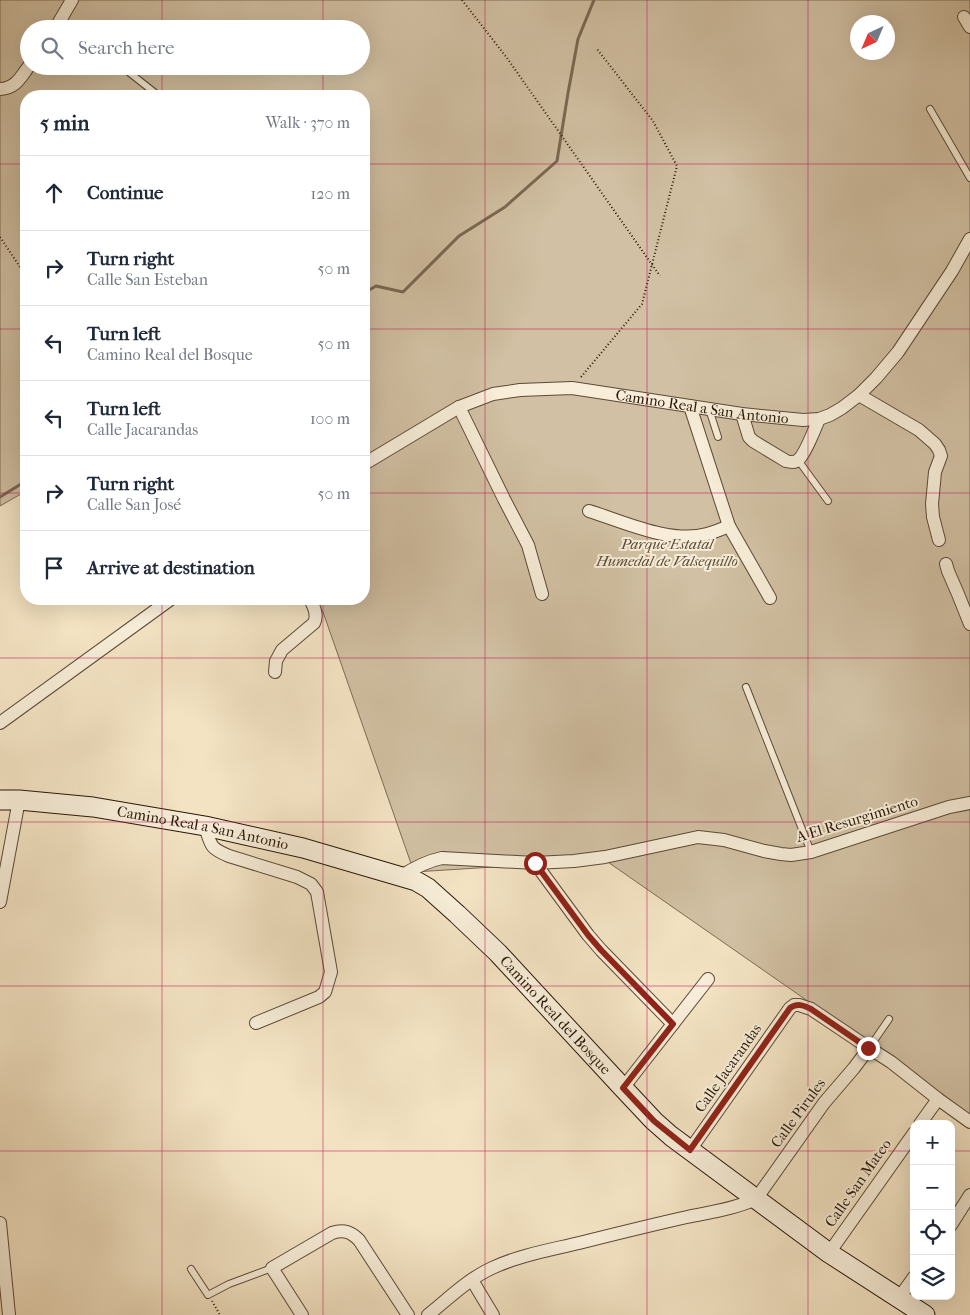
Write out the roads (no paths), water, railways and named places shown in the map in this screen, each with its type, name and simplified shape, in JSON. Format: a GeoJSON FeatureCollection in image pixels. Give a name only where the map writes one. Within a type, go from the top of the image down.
{"type":"FeatureCollection","features":[{"type":"Feature","properties":{"kind":"street"},"geometry":{"type":"LineString","coordinates":[[62,20],[72,0]]}},
{"type":"Feature","properties":{"kind":"street"},"geometry":{"type":"LineString","coordinates":[[0,89],[8,89],[14,86],[22,75]]}},
{"type":"Feature","properties":{"kind":"street","name":"Camino Real a San Antonio"},"geometry":{"type":"LineString","coordinates":[[370,460],[459,407],[493,394],[520,390],[572,388],[742,414],[804,420],[819,419],[842,408],[859,395],[898,352],[952,271],[970,239]]}},
{"type":"Feature","properties":{"kind":"street"},"geometry":{"type":"LineString","coordinates":[[859,395],[919,430],[939,450],[941,456],[935,472],[932,504],[939,540]]}},
{"type":"Feature","properties":{"kind":"street"},"geometry":{"type":"LineString","coordinates":[[690,406],[729,526],[770,598]]}},
{"type":"Feature","properties":{"kind":"street"},"geometry":{"type":"LineString","coordinates":[[459,407],[528,545],[542,594]]}},
{"type":"Feature","properties":{"kind":"street"},"geometry":{"type":"LineString","coordinates":[[742,414],[749,436],[753,441],[786,461],[792,462],[798,460],[803,453],[819,419]]}},
{"type":"Feature","properties":{"kind":"street"},"geometry":{"type":"LineString","coordinates":[[589,511],[661,534],[674,536],[706,534],[729,526]]}},
{"type":"Feature","properties":{"kind":"street"},"geometry":{"type":"LineString","coordinates":[[946,564],[970,624]]}},
{"type":"Feature","properties":{"kind":"street"},"geometry":{"type":"LineString","coordinates":[[0,723],[163,605]]}},
{"type":"Feature","properties":{"kind":"street"},"geometry":{"type":"LineString","coordinates":[[275,672],[276,661],[282,650],[314,623],[316,616],[312,605]]}},
{"type":"Feature","properties":{"kind":"street","name":"Camino Real a San Antonio"},"geometry":{"type":"LineString","coordinates":[[0,800],[19,800],[93,808],[205,826],[303,848],[401,876]]}},
{"type":"Feature","properties":{"kind":"street"},"geometry":{"type":"LineString","coordinates":[[0,902],[19,800]]}},
{"type":"Feature","properties":{"kind":"street","name":"A El Resurgimiento"},"geometry":{"type":"LineString","coordinates":[[401,876],[414,867],[442,858],[535,863],[574,861],[605,857],[698,837],[724,840],[764,851],[791,855],[811,852],[949,807],[970,803]]}},
{"type":"Feature","properties":{"kind":"street"},"geometry":{"type":"LineString","coordinates":[[205,826],[210,844],[219,852],[297,877],[311,884],[317,892],[331,972],[325,992],[319,997],[256,1023]]}},
{"type":"Feature","properties":{"kind":"street"},"geometry":{"type":"LineString","coordinates":[[535,863],[588,935],[673,1024]]}},
{"type":"Feature","properties":{"kind":"street","name":"Camino Real del Bosque"},"geometry":{"type":"LineString","coordinates":[[401,876],[416,881],[428,888],[498,953],[654,1121],[829,1253],[925,1315]]}},
{"type":"Feature","properties":{"kind":"street"},"geometry":{"type":"LineString","coordinates":[[623,1088],[708,979]]}},
{"type":"Feature","properties":{"kind":"street","name":"Calle Jacarandas"},"geometry":{"type":"LineString","coordinates":[[690,1150],[790,1008],[794,1005],[811,1009],[868,1048]]}},
{"type":"Feature","properties":{"kind":"street"},"geometry":{"type":"LineString","coordinates":[[868,1048],[891,1062],[970,1122]]}},
{"type":"Feature","properties":{"kind":"street","name":"Calle Pirules"},"geometry":{"type":"LineString","coordinates":[[756,1199],[824,1103],[854,1068],[868,1048]]}},
{"type":"Feature","properties":{"kind":"street"},"geometry":{"type":"LineString","coordinates":[[923,1120],[938,1099]]}},
{"type":"Feature","properties":{"kind":"street","name":"Calle San Mateo"},"geometry":{"type":"LineString","coordinates":[[829,1253],[910,1139]]}},
{"type":"Feature","properties":{"kind":"street"},"geometry":{"type":"LineString","coordinates":[[955,1219],[970,1195]]}},
{"type":"Feature","properties":{"kind":"street"},"geometry":{"type":"LineString","coordinates":[[428,1315],[472,1280],[491,1269],[517,1259],[542,1251],[719,1211],[756,1199]]}},
{"type":"Feature","properties":{"kind":"street"},"geometry":{"type":"LineString","coordinates":[[0,1224],[9,1315]]}},
{"type":"Feature","properties":{"kind":"street"},"geometry":{"type":"LineString","coordinates":[[302,1315],[272,1268],[337,1231],[352,1233],[359,1240],[408,1315]]}},
{"type":"Feature","properties":{"kind":"street"},"geometry":{"type":"LineString","coordinates":[[472,1280],[493,1315]]}},
{"type":"Feature","properties":{"kind":"street"},"geometry":{"type":"LineString","coordinates":[[899,1298],[910,1282]]}},
{"type":"Feature","properties":{"kind":"lane"},"geometry":{"type":"LineString","coordinates":[[132,75],[151,90]]}},
{"type":"Feature","properties":{"kind":"lane"},"geometry":{"type":"LineString","coordinates":[[930,109],[970,178]]}},
{"type":"Feature","properties":{"kind":"lane"},"geometry":{"type":"LineString","coordinates":[[709,409],[718,437]]}},
{"type":"Feature","properties":{"kind":"lane"},"geometry":{"type":"LineString","coordinates":[[798,460],[828,501]]}},
{"type":"Feature","properties":{"kind":"lane"},"geometry":{"type":"LineString","coordinates":[[746,687],[811,852]]}},
{"type":"Feature","properties":{"kind":"lane"},"geometry":{"type":"LineString","coordinates":[[868,1048],[889,1019]]}},
{"type":"Feature","properties":{"kind":"lane"},"geometry":{"type":"LineString","coordinates":[[191,1269],[208,1295],[229,1284],[272,1268]]}},
{"type":"Feature","properties":{"kind":"waterway"},"geometry":{"type":"LineString","coordinates":[[370,290],[376,286],[403,292],[459,236],[505,207],[557,161],[578,39],[594,0]]}},
{"type":"Feature","properties":{"kind":"waterway"},"geometry":{"type":"LineString","coordinates":[[0,497],[20,485]]}},
{"type":"Feature","properties":{"kind":"park label","name":"Parque Estatal Humedal de Valsequillo"},"geometry":{"type":"Point","coordinates":[667,552]}}]}
